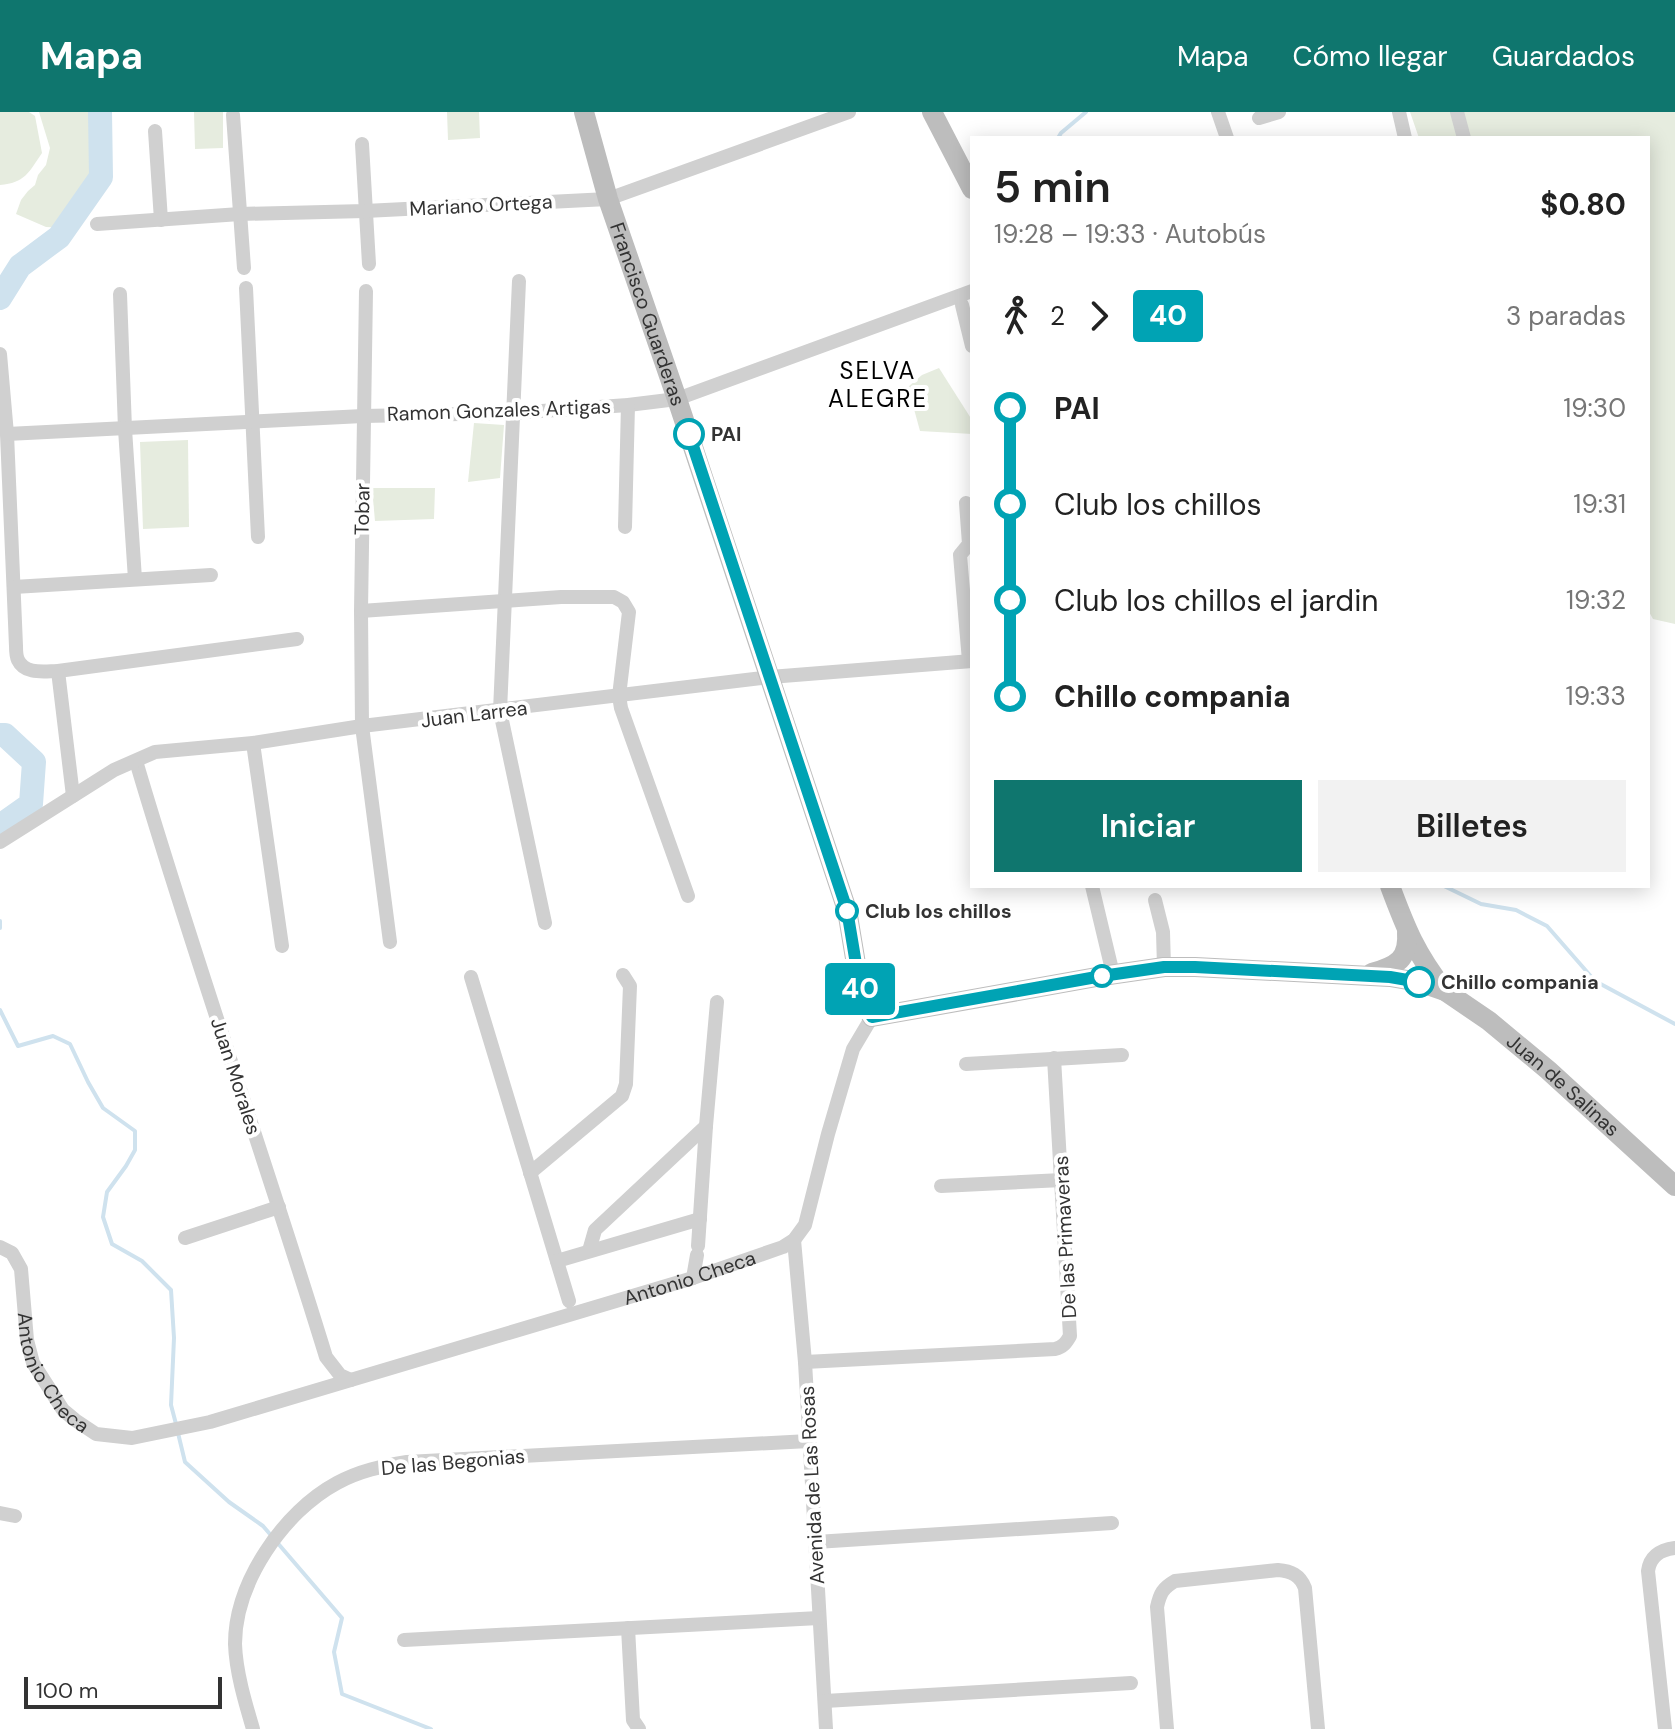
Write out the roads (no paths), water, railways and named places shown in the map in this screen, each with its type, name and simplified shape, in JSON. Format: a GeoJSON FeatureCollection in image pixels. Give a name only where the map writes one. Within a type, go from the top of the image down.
{"type":"FeatureCollection","features":[{"type":"Feature","properties":{"kind":"street","name":"Francisco Guarderas"},"geometry":{"type":"LineString","coordinates":[[584,112],[608,199],[847,910],[862,1000],[872,1017]]}},
{"type":"Feature","properties":{"kind":"street","name":"Mariano Ortega"},"geometry":{"type":"LineString","coordinates":[[97,224],[240,214],[608,199],[849,112]]}},
{"type":"Feature","properties":{"kind":"street"},"geometry":{"type":"LineString","coordinates":[[932,112],[970,185]]}},
{"type":"Feature","properties":{"kind":"street"},"geometry":{"type":"LineString","coordinates":[[1218,112],[1222,136]]}},
{"type":"Feature","properties":{"kind":"street"},"geometry":{"type":"LineString","coordinates":[[1259,118],[1279,112]]}},
{"type":"Feature","properties":{"kind":"street"},"geometry":{"type":"LineString","coordinates":[[1399,112],[1405,136]]}},
{"type":"Feature","properties":{"kind":"street"},"geometry":{"type":"LineString","coordinates":[[1457,112],[1463,136]]}},
{"type":"Feature","properties":{"kind":"street"},"geometry":{"type":"LineString","coordinates":[[233,115],[244,268]]}},
{"type":"Feature","properties":{"kind":"street"},"geometry":{"type":"LineString","coordinates":[[155,131],[161,220]]}},
{"type":"Feature","properties":{"kind":"street"},"geometry":{"type":"LineString","coordinates":[[362,144],[369,264]]}},
{"type":"Feature","properties":{"kind":"street"},"geometry":{"type":"LineString","coordinates":[[519,281],[500,711],[545,923]]}},
{"type":"Feature","properties":{"kind":"street"},"geometry":{"type":"LineString","coordinates":[[246,288],[258,537]]}},
{"type":"Feature","properties":{"kind":"street","name":"Tobar"},"geometry":{"type":"LineString","coordinates":[[366,291],[362,726],[390,942]]}},
{"type":"Feature","properties":{"kind":"street","name":"Ramon Gonzales Artigas"},"geometry":{"type":"LineString","coordinates":[[7,434],[363,416],[513,413],[677,399],[970,292]]}},
{"type":"Feature","properties":{"kind":"street"},"geometry":{"type":"LineString","coordinates":[[120,294],[135,579]]}},
{"type":"Feature","properties":{"kind":"street"},"geometry":{"type":"LineString","coordinates":[[962,305],[970,338]]}},
{"type":"Feature","properties":{"kind":"street"},"geometry":{"type":"LineString","coordinates":[[0,354],[18,660],[25,668],[35,672],[58,671],[297,639]]}},
{"type":"Feature","properties":{"kind":"street"},"geometry":{"type":"LineString","coordinates":[[625,527],[628,405]]}},
{"type":"Feature","properties":{"kind":"street"},"geometry":{"type":"LineString","coordinates":[[966,503],[969,544],[960,555],[970,651]]}},
{"type":"Feature","properties":{"kind":"street"},"geometry":{"type":"LineString","coordinates":[[14,587],[211,575]]}},
{"type":"Feature","properties":{"kind":"street"},"geometry":{"type":"LineString","coordinates":[[361,611],[561,597],[614,597],[623,602],[629,612],[619,696],[621,708],[688,896]]}},
{"type":"Feature","properties":{"kind":"street","name":"Juan Larrea"},"geometry":{"type":"LineString","coordinates":[[0,842],[114,770],[155,752],[253,743],[362,726],[770,677],[970,661]]}},
{"type":"Feature","properties":{"kind":"street"},"geometry":{"type":"LineString","coordinates":[[58,671],[73,796]]}},
{"type":"Feature","properties":{"kind":"street"},"geometry":{"type":"LineString","coordinates":[[253,743],[282,946]]}},
{"type":"Feature","properties":{"kind":"street","name":"Juan Morales"},"geometry":{"type":"LineString","coordinates":[[136,761],[326,1357],[340,1375],[351,1380]]}},
{"type":"Feature","properties":{"kind":"street"},"geometry":{"type":"LineString","coordinates":[[1092,888],[1113,974]]}},
{"type":"Feature","properties":{"kind":"street","name":"Juan de Salinas"},"geometry":{"type":"LineString","coordinates":[[1391,888],[1407,932],[1427,969],[1445,991],[1489,1021],[1548,1070],[1675,1186]]}},
{"type":"Feature","properties":{"kind":"street"},"geometry":{"type":"LineString","coordinates":[[1155,900],[1163,932],[1164,967]]}},
{"type":"Feature","properties":{"kind":"street"},"geometry":{"type":"LineString","coordinates":[[794,1240],[805,1225],[853,1049],[872,1017],[1164,967],[1357,977],[1391,967],[1400,960],[1406,952],[1407,932]]}},
{"type":"Feature","properties":{"kind":"street"},"geometry":{"type":"LineString","coordinates":[[530,1173],[624,1093],[630,986],[623,975]]}},
{"type":"Feature","properties":{"kind":"street"},"geometry":{"type":"LineString","coordinates":[[471,977],[569,1301]]}},
{"type":"Feature","properties":{"kind":"street","name":"Juan de Salinas"},"geometry":{"type":"LineString","coordinates":[[1357,977],[1405,979],[1445,991]]}},
{"type":"Feature","properties":{"kind":"street"},"geometry":{"type":"LineString","coordinates":[[693,1278],[698,1251],[717,1002]]}},
{"type":"Feature","properties":{"kind":"street"},"geometry":{"type":"LineString","coordinates":[[966,1064],[1122,1055]]}},
{"type":"Feature","properties":{"kind":"street","name":"De las Primaveras"},"geometry":{"type":"LineString","coordinates":[[805,1362],[1055,1349],[1064,1345],[1070,1336],[1054,1058]]}},
{"type":"Feature","properties":{"kind":"street"},"geometry":{"type":"LineString","coordinates":[[589,1251],[595,1230],[706,1126]]}},
{"type":"Feature","properties":{"kind":"street"},"geometry":{"type":"LineString","coordinates":[[941,1186],[1062,1180]]}},
{"type":"Feature","properties":{"kind":"street"},"geometry":{"type":"LineString","coordinates":[[185,1238],[279,1207]]}},
{"type":"Feature","properties":{"kind":"street"},"geometry":{"type":"LineString","coordinates":[[557,1261],[700,1219]]}},
{"type":"Feature","properties":{"kind":"street","name":"Antonio Checa"},"geometry":{"type":"LineString","coordinates":[[0,1247],[12,1253],[21,1269],[27,1340],[33,1363],[63,1410],[96,1434],[132,1438],[210,1422],[693,1278],[747,1261],[794,1240]]}},
{"type":"Feature","properties":{"kind":"street","name":"Avenida de Las Rosas"},"geometry":{"type":"LineString","coordinates":[[794,1240],[805,1362],[826,1729]]}},
{"type":"Feature","properties":{"kind":"street","name":"De las Begonias"},"geometry":{"type":"LineString","coordinates":[[253,1729],[236,1664],[235,1641],[246,1589],[275,1537],[300,1511],[334,1485],[355,1474],[407,1462],[809,1441]]}},
{"type":"Feature","properties":{"kind":"street"},"geometry":{"type":"LineString","coordinates":[[816,1542],[1112,1523]]}},
{"type":"Feature","properties":{"kind":"street"},"geometry":{"type":"LineString","coordinates":[[1665,1729],[1648,1571],[1649,1563],[1659,1552],[1675,1548]]}},
{"type":"Feature","properties":{"kind":"street"},"geometry":{"type":"LineString","coordinates":[[1167,1729],[1157,1607],[1160,1593],[1175,1581],[1278,1570],[1298,1576],[1305,1588],[1318,1729]]}},
{"type":"Feature","properties":{"kind":"street"},"geometry":{"type":"LineString","coordinates":[[404,1640],[819,1618]]}},
{"type":"Feature","properties":{"kind":"street"},"geometry":{"type":"LineString","coordinates":[[628,1628],[633,1720],[639,1729]]}},
{"type":"Feature","properties":{"kind":"street"},"geometry":{"type":"LineString","coordinates":[[825,1701],[1131,1683]]}},
{"type":"Feature","properties":{"kind":"waterway"},"geometry":{"type":"LineString","coordinates":[[0,298],[20,266],[59,237],[101,177],[100,112]]}},
{"type":"Feature","properties":{"kind":"waterway"},"geometry":{"type":"LineString","coordinates":[[1059,136],[1086,112]]}},
{"type":"Feature","properties":{"kind":"waterway"},"geometry":{"type":"LineString","coordinates":[[0,735],[5,735],[34,762],[31,804],[0,826]]}},
{"type":"Feature","properties":{"kind":"waterway"},"geometry":{"type":"LineString","coordinates":[[1448,888],[1481,904],[1516,910],[1547,926],[1595,981],[1675,1024]]}},
{"type":"Feature","properties":{"kind":"waterway"},"geometry":{"type":"LineString","coordinates":[[0,921],[0,928]]}},
{"type":"Feature","properties":{"kind":"waterway"},"geometry":{"type":"LineString","coordinates":[[0,1010],[18,1046],[53,1036],[70,1044],[103,1108],[135,1131],[135,1150],[107,1192],[103,1217],[112,1244],[142,1261],[171,1290],[174,1338],[171,1405],[176,1424]]}},
{"type":"Feature","properties":{"kind":"waterway"},"geometry":{"type":"LineString","coordinates":[[178,1433],[185,1462],[229,1502],[263,1526],[342,1618],[334,1652],[342,1694],[431,1729]]}},
{"type":"Feature","properties":{"kind":"place","name":"PAI"},"geometry":{"type":"Point","coordinates":[689,434]}},
{"type":"Feature","properties":{"kind":"place","name":"Club los chillos"},"geometry":{"type":"Point","coordinates":[847,911]}},
{"type":"Feature","properties":{"kind":"place","name":"Chillo compania"},"geometry":{"type":"Point","coordinates":[1419,982]}},
{"type":"Feature","properties":{"kind":"district","name":"SELVA ALEGRE"},"geometry":{"type":"Point","coordinates":[878,384]}}]}
